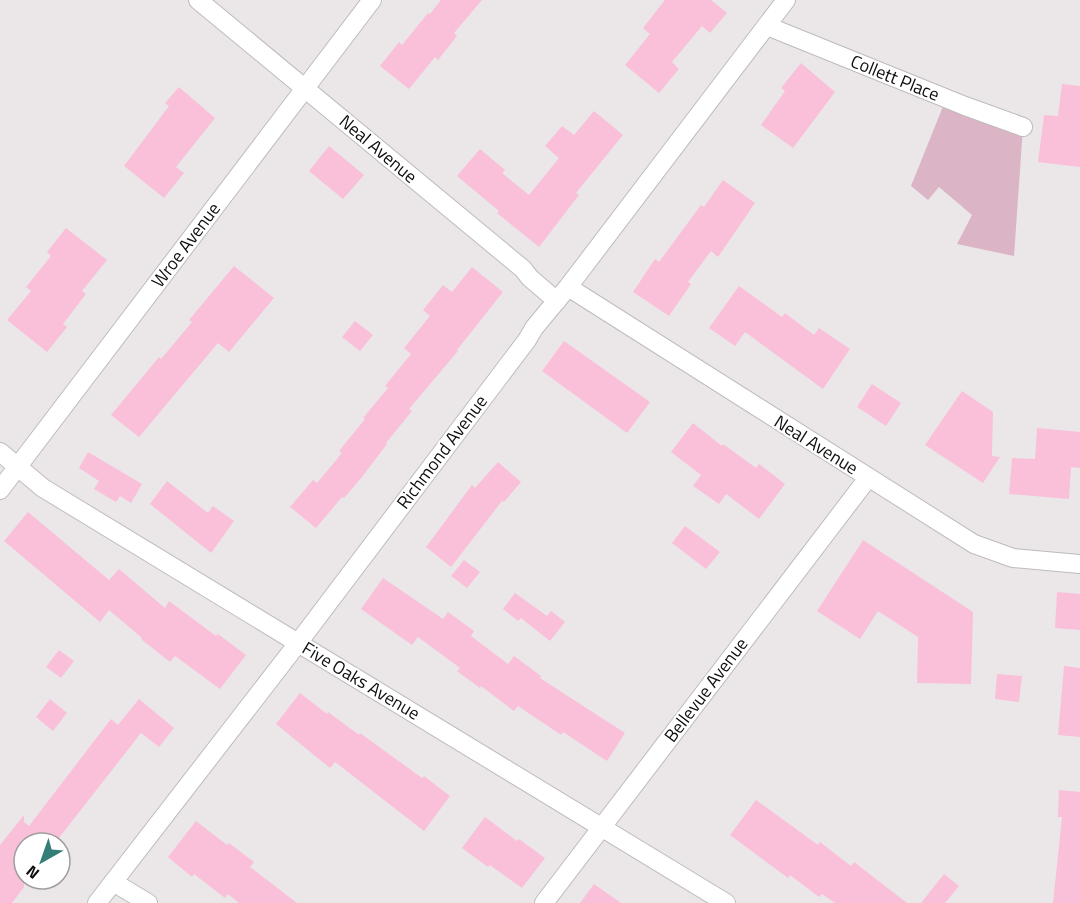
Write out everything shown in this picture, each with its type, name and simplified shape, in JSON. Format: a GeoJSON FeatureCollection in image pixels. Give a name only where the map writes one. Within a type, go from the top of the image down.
{"type":"FeatureCollection","features":[{"type":"Feature","properties":{"kind":"street","name":"Neal Avenue"},"geometry":{"type":"LineString","coordinates":[[198,0],[514,261],[562,294],[868,478],[956,534],[992,552],[1013,558],[1080,564]]}},
{"type":"Feature","properties":{"kind":"street","name":"Wroe Avenue"},"geometry":{"type":"LineString","coordinates":[[0,490],[372,0]]}},
{"type":"Feature","properties":{"kind":"street","name":"Richmond Avenue"},"geometry":{"type":"LineString","coordinates":[[97,903],[298,643],[534,328],[786,0]]}},
{"type":"Feature","properties":{"kind":"street","name":"Collett Place"},"geometry":{"type":"LineString","coordinates":[[767,26],[946,99],[1023,127]]}},
{"type":"Feature","properties":{"kind":"street","name":"Five Oaks Avenue"},"geometry":{"type":"LineString","coordinates":[[0,452],[43,488],[726,903]]}},
{"type":"Feature","properties":{"kind":"street","name":"Bellevue Avenue"},"geometry":{"type":"LineString","coordinates":[[544,903],[868,478]]}},
{"type":"Feature","properties":{"kind":"street"},"geometry":{"type":"LineString","coordinates":[[113,882],[148,903]]}},
{"type":"Feature","properties":{"kind":"shaded area"},"geometry":{"type":"Polygon","coordinates":[[[946,99],[1023,127],[1014,256],[957,244],[972,215],[939,187],[928,200],[911,186],[946,99]]]}},
{"type":"Feature","properties":{"kind":"building"},"geometry":{"type":"Polygon","coordinates":[[[441,0],[482,0],[454,33],[457,36],[438,60],[435,57],[409,89],[380,66],[399,42],[402,45],[441,0]]]}},
{"type":"Feature","properties":{"kind":"building"},"geometry":{"type":"Polygon","coordinates":[[[665,0],[711,0],[727,13],[710,33],[702,26],[672,62],[679,69],[659,93],[625,65],[650,34],[643,28],[665,0]]]}},
{"type":"Feature","properties":{"kind":"building"},"geometry":{"type":"Polygon","coordinates":[[[801,63],[835,92],[793,148],[761,125],[785,91],[781,88],[801,63]]]}},
{"type":"Feature","properties":{"kind":"building"},"geometry":{"type":"Polygon","coordinates":[[[1062,84],[1080,86],[1080,167],[1038,162],[1044,115],[1058,116],[1062,84]]]}},
{"type":"Feature","properties":{"kind":"building"},"geometry":{"type":"Polygon","coordinates":[[[179,87],[215,118],[176,167],[184,173],[164,198],[124,166],[169,106],[165,103],[179,87]]]}},
{"type":"Feature","properties":{"kind":"building"},"geometry":{"type":"Polygon","coordinates":[[[594,111],[623,135],[576,193],[579,195],[539,247],[457,176],[480,149],[505,170],[502,173],[529,195],[559,158],[545,146],[562,126],[574,135],[594,111]]]}},
{"type":"Feature","properties":{"kind":"building"},"geometry":{"type":"Polygon","coordinates":[[[329,146],[364,175],[343,199],[309,171],[329,146]]]}},
{"type":"Feature","properties":{"kind":"building"},"geometry":{"type":"Polygon","coordinates":[[[723,180],[755,203],[718,257],[711,251],[688,282],[691,284],[669,316],[633,292],[655,259],[659,262],[701,205],[704,207],[723,180]]]}},
{"type":"Feature","properties":{"kind":"building"},"geometry":{"type":"Polygon","coordinates":[[[66,228],[107,260],[82,291],[86,294],[63,324],[67,327],[47,352],[7,320],[31,291],[26,287],[51,256],[47,252],[66,228]]]}},
{"type":"Feature","properties":{"kind":"building"},"geometry":{"type":"Polygon","coordinates":[[[234,266],[274,298],[229,352],[218,343],[139,437],[111,415],[159,357],[161,359],[192,322],[189,320],[234,266]]]}},
{"type":"Feature","properties":{"kind":"building"},"geometry":{"type":"Polygon","coordinates":[[[472,267],[503,292],[458,351],[409,409],[412,411],[362,477],[316,528],[290,507],[313,480],[317,483],[342,453],[339,451],[388,388],[385,386],[411,354],[404,348],[430,316],[423,310],[443,285],[452,292],[472,267]]]}},
{"type":"Feature","properties":{"kind":"building"},"geometry":{"type":"Polygon","coordinates":[[[739,286],[782,317],[785,313],[814,335],[819,328],[850,349],[823,389],[745,332],[735,346],[709,328],[739,286]]]}},
{"type":"Feature","properties":{"kind":"building"},"geometry":{"type":"Polygon","coordinates":[[[355,321],[373,335],[360,351],[342,337],[355,321]]]}},
{"type":"Feature","properties":{"kind":"building"},"geometry":{"type":"Polygon","coordinates":[[[564,341],[650,402],[627,433],[542,371],[564,341]]]}},
{"type":"Feature","properties":{"kind":"building"},"geometry":{"type":"Polygon","coordinates":[[[872,384],[901,403],[886,426],[857,407],[872,384]]]}},
{"type":"Feature","properties":{"kind":"building"},"geometry":{"type":"Polygon","coordinates":[[[962,391],[993,412],[992,456],[1000,457],[983,483],[925,445],[962,391]]]}},
{"type":"Feature","properties":{"kind":"building"},"geometry":{"type":"Polygon","coordinates":[[[693,423],[722,446],[723,444],[756,468],[759,464],[785,484],[759,519],[726,494],[719,504],[693,486],[701,475],[671,452],[693,423]]]}},
{"type":"Feature","properties":{"kind":"building"},"geometry":{"type":"Polygon","coordinates":[[[1037,428],[1080,432],[1080,468],[1071,467],[1069,499],[1009,494],[1012,458],[1035,459],[1037,428]]]}},
{"type":"Feature","properties":{"kind":"building"},"geometry":{"type":"Polygon","coordinates":[[[88,452],[142,484],[131,503],[120,496],[116,502],[94,489],[99,481],[79,468],[88,452]]]}},
{"type":"Feature","properties":{"kind":"building"},"geometry":{"type":"Polygon","coordinates":[[[498,462],[521,482],[504,502],[502,501],[451,567],[426,547],[472,485],[475,488],[498,462]]]}},
{"type":"Feature","properties":{"kind":"building"},"geometry":{"type":"Polygon","coordinates":[[[167,481],[208,513],[213,506],[234,521],[211,553],[150,504],[167,481]]]}},
{"type":"Feature","properties":{"kind":"building"},"geometry":{"type":"Polygon","coordinates":[[[28,512],[109,580],[119,569],[165,608],[169,601],[246,655],[220,689],[175,656],[170,662],[109,610],[100,622],[4,541],[28,512]]]}},
{"type":"Feature","properties":{"kind":"building"},"geometry":{"type":"Polygon","coordinates":[[[685,526],[720,552],[706,569],[672,543],[685,526]]]}},
{"type":"Feature","properties":{"kind":"building"},"geometry":{"type":"Polygon","coordinates":[[[863,540],[973,612],[971,684],[917,683],[918,637],[878,611],[860,639],[817,611],[863,540]]]}},
{"type":"Feature","properties":{"kind":"building"},"geometry":{"type":"Polygon","coordinates":[[[464,560],[480,572],[467,588],[451,576],[464,560]]]}},
{"type":"Feature","properties":{"kind":"building"},"geometry":{"type":"Polygon","coordinates":[[[383,578],[443,619],[448,612],[474,631],[471,636],[508,664],[514,656],[541,676],[540,678],[625,733],[607,761],[563,732],[561,735],[518,706],[514,711],[457,671],[460,668],[418,637],[412,645],[361,609],[383,578]]]}},
{"type":"Feature","properties":{"kind":"building"},"geometry":{"type":"Polygon","coordinates":[[[1057,592],[1080,594],[1080,630],[1055,628],[1057,592]]]}},
{"type":"Feature","properties":{"kind":"building"},"geometry":{"type":"Polygon","coordinates":[[[515,593],[547,616],[551,611],[565,622],[550,641],[521,618],[518,621],[503,609],[515,593]]]}},
{"type":"Feature","properties":{"kind":"building"},"geometry":{"type":"Polygon","coordinates":[[[59,650],[74,661],[61,678],[46,667],[59,650]]]}},
{"type":"Feature","properties":{"kind":"building"},"geometry":{"type":"Polygon","coordinates":[[[1064,666],[1080,668],[1080,737],[1058,735],[1064,666]]]}},
{"type":"Feature","properties":{"kind":"building"},"geometry":{"type":"Polygon","coordinates":[[[997,674],[1022,676],[1019,702],[995,699],[997,674]]]}},
{"type":"Feature","properties":{"kind":"building"},"geometry":{"type":"Polygon","coordinates":[[[300,693],[327,714],[328,712],[359,735],[360,733],[450,796],[424,831],[335,762],[330,768],[276,724],[300,693]]]}},
{"type":"Feature","properties":{"kind":"building"},"geometry":{"type":"Polygon","coordinates":[[[50,699],[67,713],[53,731],[36,717],[50,699]]]}},
{"type":"Feature","properties":{"kind":"building"},"geometry":{"type":"Polygon","coordinates":[[[139,699],[174,728],[159,747],[141,733],[64,831],[12,831],[12,891],[21,891],[12,903],[0,903],[0,845],[24,815],[24,822],[29,826],[111,719],[118,725],[139,699]]]}},
{"type":"Feature","properties":{"kind":"building"},"geometry":{"type":"Polygon","coordinates":[[[1059,790],[1080,792],[1080,903],[1053,903],[1062,817],[1058,817],[1059,790]]]}},
{"type":"Feature","properties":{"kind":"building"},"geometry":{"type":"Polygon","coordinates":[[[756,800],[818,845],[820,842],[851,866],[854,862],[907,903],[835,903],[822,894],[819,897],[790,875],[788,878],[730,835],[756,800]]]}},
{"type":"Feature","properties":{"kind":"building"},"geometry":{"type":"Polygon","coordinates":[[[485,817],[545,858],[522,888],[462,848],[485,817]]]}},
{"type":"Feature","properties":{"kind":"building"},"geometry":{"type":"Polygon","coordinates":[[[196,821],[254,862],[250,867],[297,903],[239,903],[228,894],[225,898],[194,874],[192,877],[168,857],[196,821]]]}},
{"type":"Feature","properties":{"kind":"building"},"geometry":{"type":"Polygon","coordinates":[[[944,874],[959,886],[945,903],[921,903],[944,874]]]}},
{"type":"Feature","properties":{"kind":"building"},"geometry":{"type":"Polygon","coordinates":[[[594,884],[621,903],[580,903],[594,884]]]}}]}
